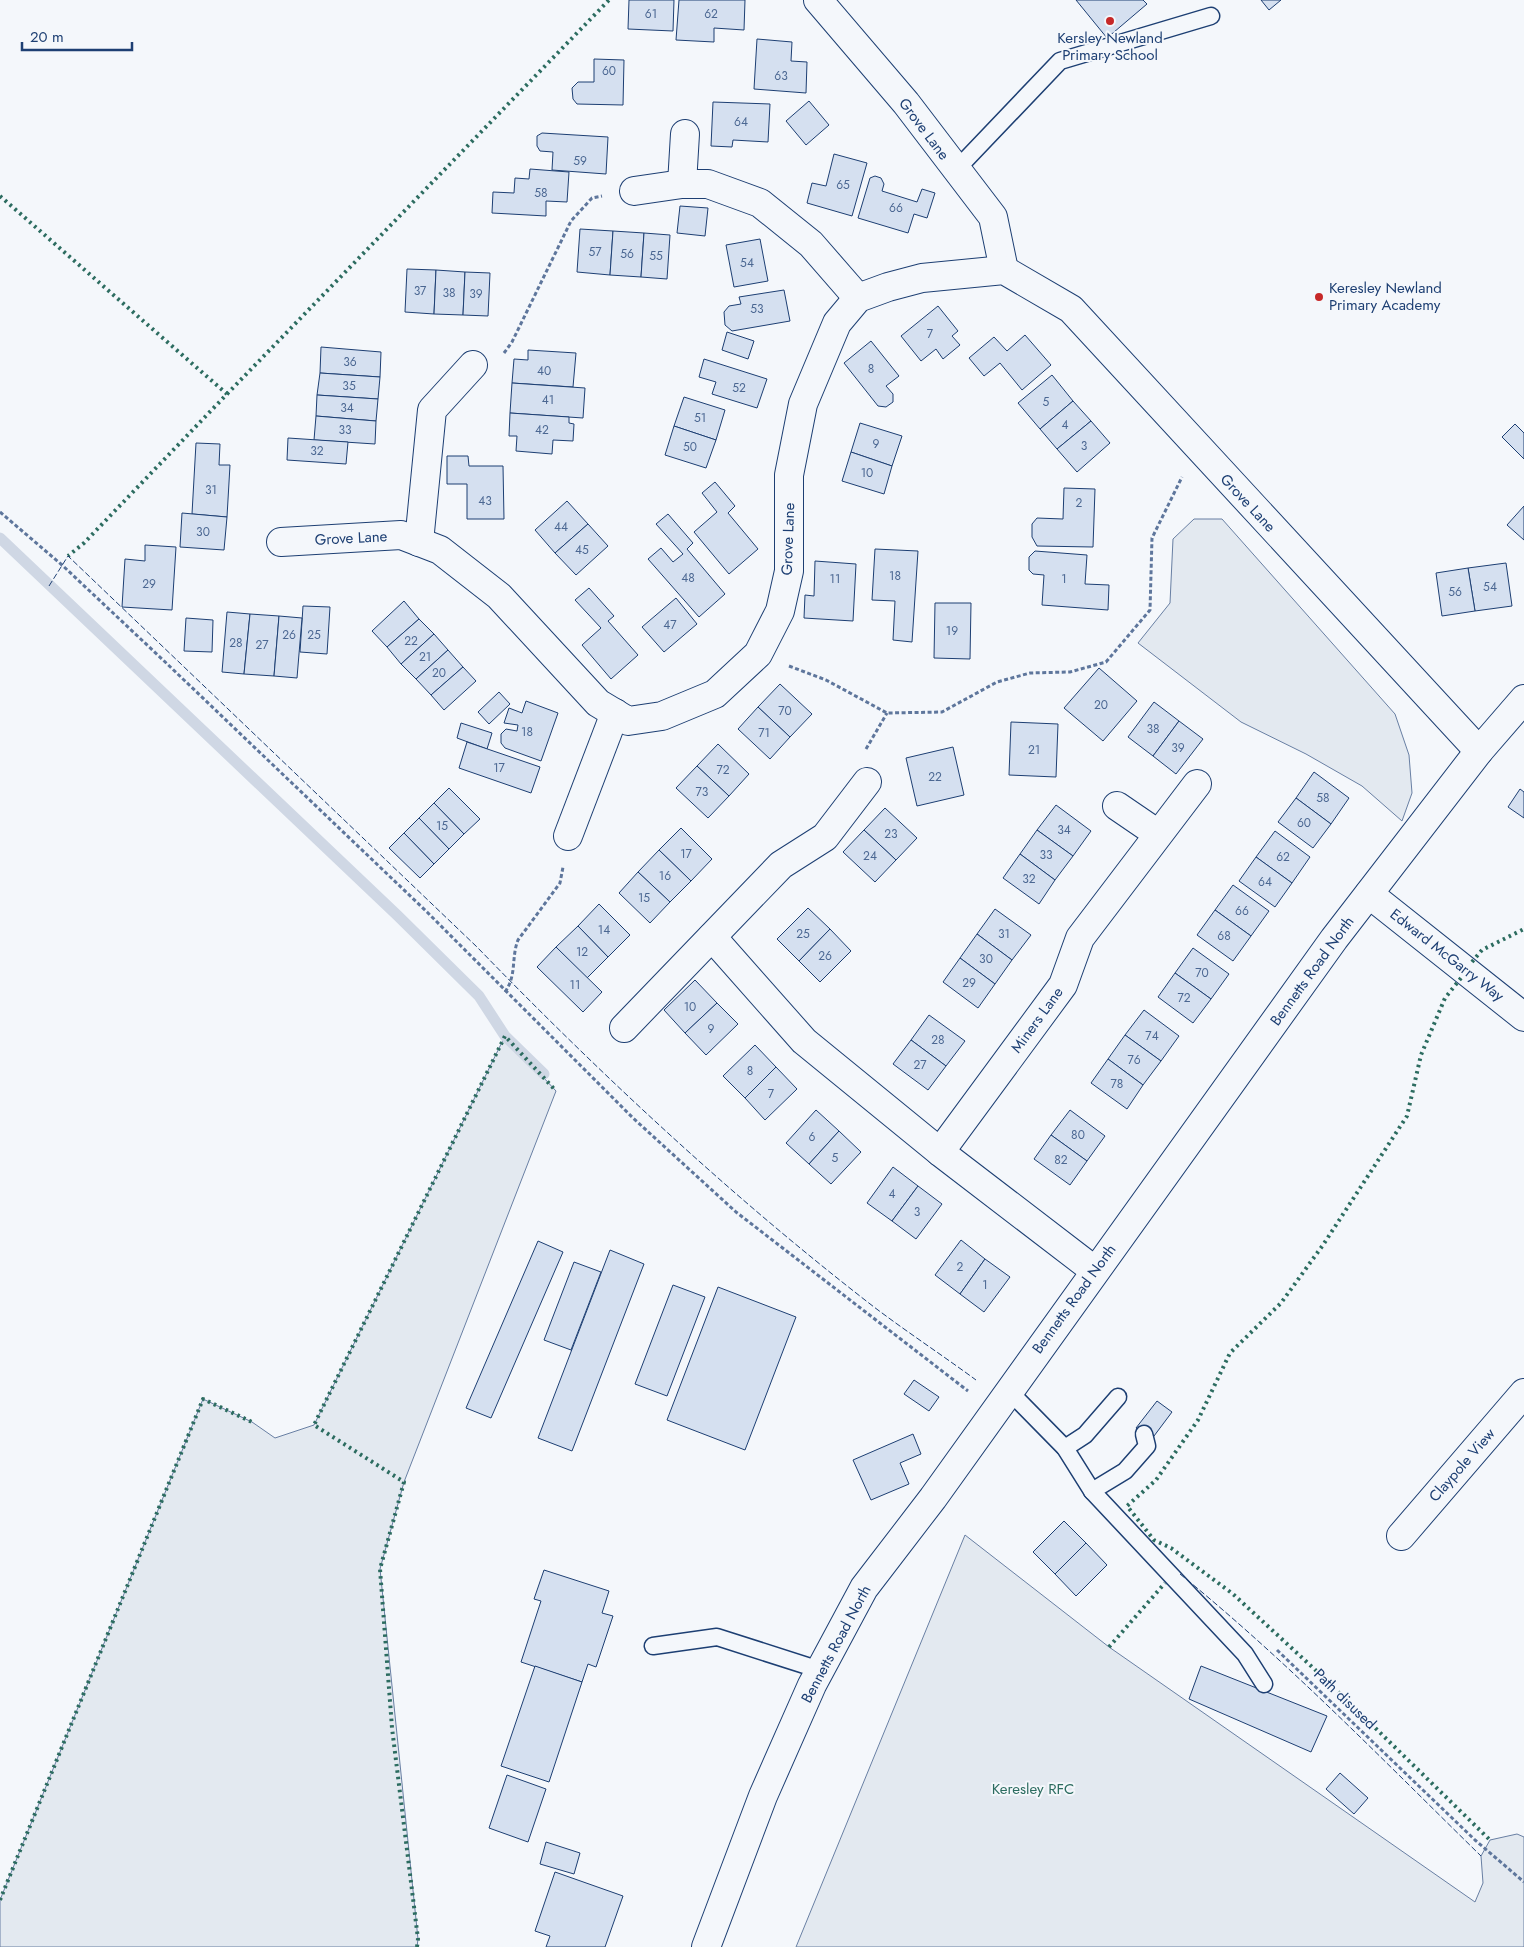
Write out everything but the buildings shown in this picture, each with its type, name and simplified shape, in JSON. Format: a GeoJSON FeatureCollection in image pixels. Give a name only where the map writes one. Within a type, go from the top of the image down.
{"type":"FeatureCollection","features":[{"type":"Feature","properties":{"kind":"street","name":"Grove Lane"},"geometry":{"type":"LineString","coordinates":[[818,0],[906,103],[993,217],[1004,270]]}},
{"type":"Feature","properties":{"kind":"street"},"geometry":{"type":"LineString","coordinates":[[682,184],[685,134]]}},
{"type":"Feature","properties":{"kind":"street"},"geometry":{"type":"LineString","coordinates":[[634,191],[682,184],[708,184],[760,203],[811,244],[858,298]]}},
{"type":"Feature","properties":{"kind":"street","name":"Grove Lane"},"geometry":{"type":"LineString","coordinates":[[281,542],[401,535],[440,550],[499,596],[598,703],[628,722],[662,716],[715,694],[758,654],[780,611],[789,571],[789,475],[803,404],[836,323],[858,298],[888,287],[922,278],[1004,270],[1071,309],[1197,448],[1479,751]]}},
{"type":"Feature","properties":{"kind":"street"},"geometry":{"type":"LineString","coordinates":[[419,542],[432,410],[473,365]]}},
{"type":"Feature","properties":{"kind":"street","name":"Bennetts Road North"},"geometry":{"type":"LineString","coordinates":[[706,1947],[763,1796],[820,1670],[864,1588],[933,1498],[1094,1270],[1369,894],[1479,751],[1524,698]]}},
{"type":"Feature","properties":{"kind":"street"},"geometry":{"type":"LineString","coordinates":[[568,836],[615,713]]}},
{"type":"Feature","properties":{"kind":"street"},"geometry":{"type":"LineString","coordinates":[[624,1028],[781,865],[825,837],[867,782]]}},
{"type":"Feature","properties":{"kind":"street","name":"Miners Lane"},"geometry":{"type":"LineString","coordinates":[[940,1152],[1063,985],[1080,938],[1197,784]]}},
{"type":"Feature","properties":{"kind":"street"},"geometry":{"type":"LineString","coordinates":[[1117,806],[1158,834]]}},
{"type":"Feature","properties":{"kind":"street","name":"Edward McGarry Way"},"geometry":{"type":"LineString","coordinates":[[1369,894],[1524,1017]]}},
{"type":"Feature","properties":{"kind":"street"},"geometry":{"type":"LineString","coordinates":[[712,937],[804,1041],[940,1152],[1094,1270]]}},
{"type":"Feature","properties":{"kind":"street","name":"Claypole View"},"geometry":{"type":"LineString","coordinates":[[1401,1536],[1524,1394]]}},
{"type":"Feature","properties":{"kind":"lane"},"geometry":{"type":"LineString","coordinates":[[956,170],[1060,62],[1211,16]]}},
{"type":"Feature","properties":{"kind":"lane"},"geometry":{"type":"LineString","coordinates":[[1008,1390],[1065,1448],[1092,1491],[1245,1654],[1264,1684]]}},
{"type":"Feature","properties":{"kind":"lane"},"geometry":{"type":"LineString","coordinates":[[1065,1448],[1085,1435],[1118,1397]]}},
{"type":"Feature","properties":{"kind":"lane"},"geometry":{"type":"LineString","coordinates":[[1092,1491],[1125,1471],[1147,1446],[1144,1434]]}},
{"type":"Feature","properties":{"kind":"lane"},"geometry":{"type":"LineString","coordinates":[[653,1646],[717,1637],[820,1670]]}},
{"type":"Feature","properties":{"kind":"path"},"geometry":{"type":"LineString","coordinates":[[473,365],[500,358],[512,342],[571,221],[592,198],[634,191]]}},
{"type":"Feature","properties":{"kind":"path"},"geometry":{"type":"LineString","coordinates":[[758,654],[826,680],[888,713],[942,712],[997,682],[1030,673],[1070,672],[1106,662],[1150,610],[1152,538],[1197,448]]}},
{"type":"Feature","properties":{"kind":"path"},"geometry":{"type":"LineString","coordinates":[[0,512],[62,565],[162,659],[427,912],[505,992],[736,1212],[975,1397],[990,1382],[1008,1390]]}},
{"type":"Feature","properties":{"kind":"path"},"geometry":{"type":"LineString","coordinates":[[867,782],[866,749],[888,713]]}},
{"type":"Feature","properties":{"kind":"path"},"geometry":{"type":"LineString","coordinates":[[505,992],[511,983],[515,970],[514,950],[518,940],[560,883],[568,836]]}},
{"type":"Feature","properties":{"kind":"path","name":"Path disused"},"geometry":{"type":"LineString","coordinates":[[1276,1648],[1475,1840],[1524,1882]]}},
{"type":"Feature","properties":{"kind":"green space"},"geometry":{"type":"Polygon","coordinates":[[[1194,519],[1222,519],[1395,714],[1409,755],[1412,793],[1402,821],[1362,786],[1306,754],[1241,722],[1138,643],[1170,603],[1173,539],[1194,519]]]}},
{"type":"Feature","properties":{"kind":"green space"},"geometry":{"type":"Polygon","coordinates":[[[505,1036],[556,1091],[404,1482],[380,1569],[418,1939],[417,1947],[0,1947],[0,1900],[203,1399],[252,1422],[275,1438],[314,1425],[505,1036]]]}},
{"type":"Feature","properties":{"kind":"green space","name":"Keresley RFC"},"geometry":{"type":"Polygon","coordinates":[[[965,1535],[1109,1647],[1475,1902],[1483,1883],[1481,1856],[1490,1840],[1517,1834],[1524,1837],[1524,1947],[796,1947],[965,1535]]]}},
{"type":"Feature","properties":{"kind":"waterway"},"geometry":{"type":"LineString","coordinates":[[0,538],[397,915],[479,996],[505,1036],[544,1074]]}},
{"type":"Feature","properties":{"kind":"hedge"},"geometry":{"type":"LineString","coordinates":[[227,394],[609,0]]}},
{"type":"Feature","properties":{"kind":"hedge"},"geometry":{"type":"LineString","coordinates":[[0,196],[227,394],[84,543],[68,556]]}},
{"type":"Feature","properties":{"kind":"hedge"},"geometry":{"type":"LineString","coordinates":[[1472,962],[1482,950],[1524,929]]}},
{"type":"Feature","properties":{"kind":"hedge"},"geometry":{"type":"LineString","coordinates":[[1461,978],[1445,998],[1421,1055],[1407,1116],[1323,1245],[1281,1303],[1230,1353],[1198,1420],[1156,1480],[1127,1506],[1154,1540],[1171,1548],[1233,1594],[1323,1677],[1490,1840]]}},
{"type":"Feature","properties":{"kind":"hedge"},"geometry":{"type":"LineString","coordinates":[[417,1947],[418,1939],[392,1728],[380,1569],[404,1482],[314,1425],[505,1036],[556,1091]]}},
{"type":"Feature","properties":{"kind":"hedge"},"geometry":{"type":"LineString","coordinates":[[0,1900],[203,1399],[252,1422]]}},
{"type":"Feature","properties":{"kind":"hedge"},"geometry":{"type":"LineString","coordinates":[[1109,1647],[1165,1583]]}},
{"type":"Feature","properties":{"kind":"fence"},"geometry":{"type":"LineString","coordinates":[[49,586],[68,556],[477,947],[572,1042],[669,1134],[770,1223],[822,1265],[886,1316],[976,1380]]}},
{"type":"Feature","properties":{"kind":"fence"},"geometry":{"type":"LineString","coordinates":[[1180,1574],[1220,1607],[1296,1676],[1481,1856]]}},
{"type":"Feature","properties":{"kind":"place","name":"Kersley Newland Primary School"},"geometry":{"type":"Point","coordinates":[1110,21]}},
{"type":"Feature","properties":{"kind":"place","name":"Keresley Newland Primary Academy"},"geometry":{"type":"Point","coordinates":[1319,297]}}]}
